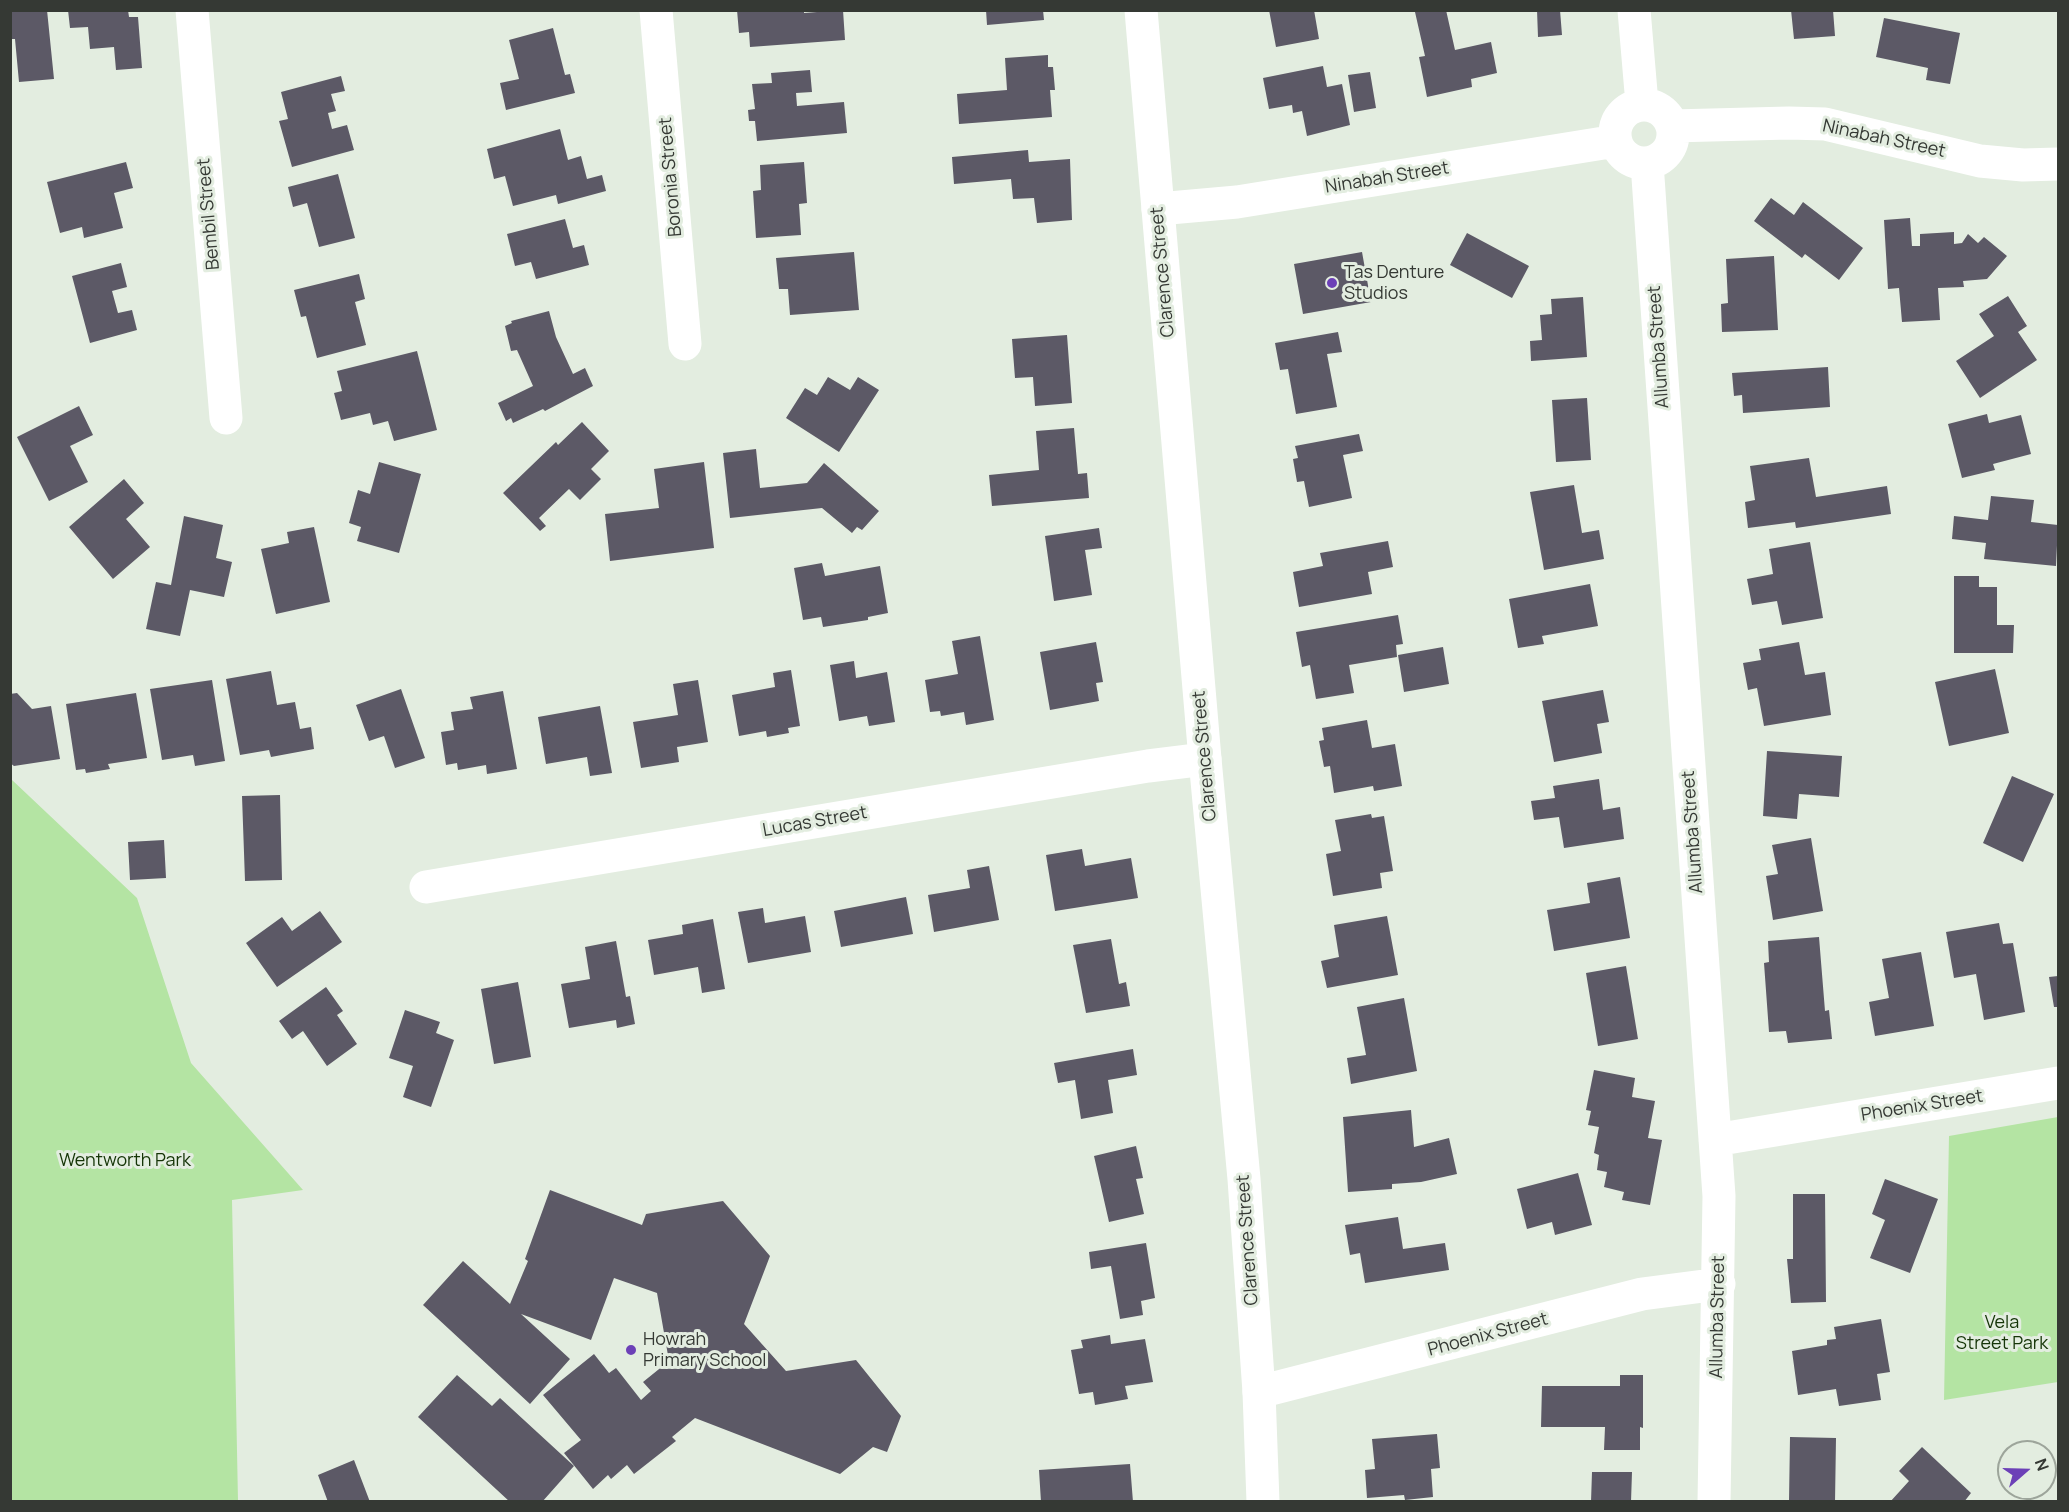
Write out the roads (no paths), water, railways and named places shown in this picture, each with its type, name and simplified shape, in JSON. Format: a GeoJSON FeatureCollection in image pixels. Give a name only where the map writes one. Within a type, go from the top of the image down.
{"type":"FeatureCollection","features":[{"type":"Feature","properties":{"kind":"street","name":"Bembil Street"},"geometry":{"type":"LineString","coordinates":[[192,10],[226,418]]}},
{"type":"Feature","properties":{"kind":"street","name":"Boronia Street"},"geometry":{"type":"LineString","coordinates":[[656,10],[685,344]]}},
{"type":"Feature","properties":{"kind":"street","name":"Clarence Street"},"geometry":{"type":"LineString","coordinates":[[1141,10],[1205,759],[1244,1179],[1259,1392],[1263,1502]]}},
{"type":"Feature","properties":{"kind":"street"},"geometry":{"type":"LineString","coordinates":[[1634,10],[1642,104]]}},
{"type":"Feature","properties":{"kind":"street"},"geometry":{"type":"LineString","coordinates":[[1642,104],[1664,112],[1672,126],[1673,135],[1668,151],[1655,161],[1647,163],[1638,163],[1624,155],[1616,141],[1618,121],[1632,107],[1642,104]]}},
{"type":"Feature","properties":{"kind":"street","name":"Ninabah Street"},"geometry":{"type":"LineString","coordinates":[[1672,126],[1826,124],[1980,160],[2023,165],[2058,164]]}},
{"type":"Feature","properties":{"kind":"street","name":"Ninabah Street"},"geometry":{"type":"LineString","coordinates":[[1158,209],[1237,202],[1616,141]]}},
{"type":"Feature","properties":{"kind":"street","name":"Allumba Street"},"geometry":{"type":"LineString","coordinates":[[1647,163],[1719,1196],[1714,1502]]}},
{"type":"Feature","properties":{"kind":"street","name":"Lucas Street"},"geometry":{"type":"LineString","coordinates":[[426,887],[1148,766],[1205,759]]}},
{"type":"Feature","properties":{"kind":"street","name":"Phoenix Street"},"geometry":{"type":"LineString","coordinates":[[1715,1140],[2058,1083]]}},
{"type":"Feature","properties":{"kind":"street","name":"Phoenix Street"},"geometry":{"type":"LineString","coordinates":[[1259,1392],[1642,1294],[1719,1284]]}},
{"type":"Feature","properties":{"kind":"place","name":"Tas Denture Studios"},"geometry":{"type":"Point","coordinates":[1332,283]}},
{"type":"Feature","properties":{"kind":"place","name":"Howrah Primary School"},"geometry":{"type":"Point","coordinates":[631,1350]}},
{"type":"Feature","properties":{"kind":"park label","name":"Wentworth Park"},"geometry":{"type":"Point","coordinates":[125,1161]}},
{"type":"Feature","properties":{"kind":"park label","name":"Vela Street Park"},"geometry":{"type":"Point","coordinates":[2002,1333]}}]}
